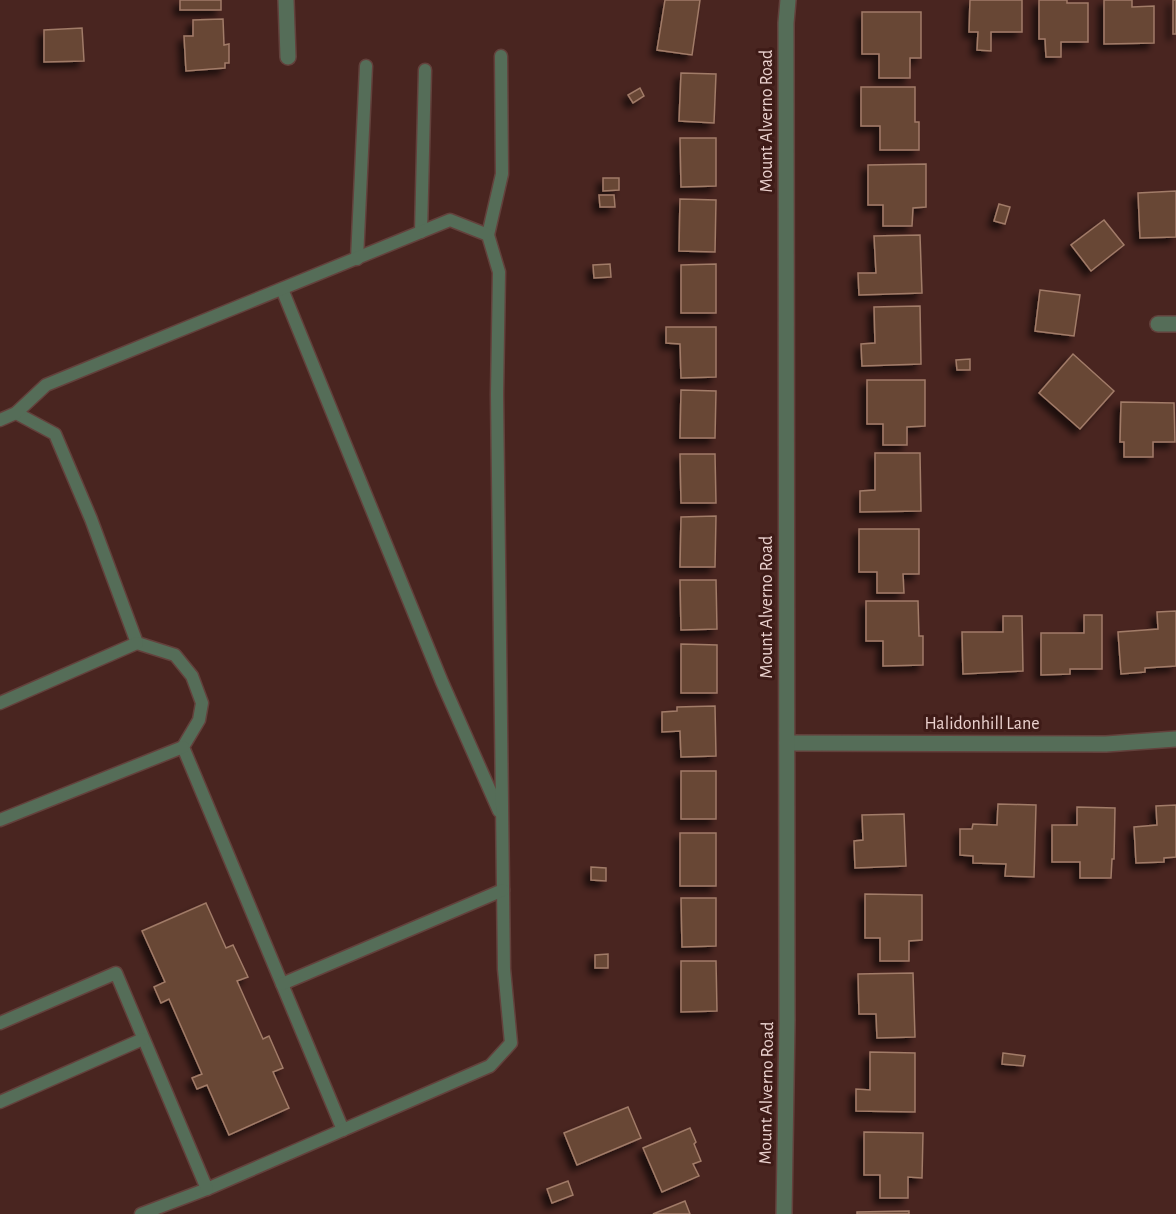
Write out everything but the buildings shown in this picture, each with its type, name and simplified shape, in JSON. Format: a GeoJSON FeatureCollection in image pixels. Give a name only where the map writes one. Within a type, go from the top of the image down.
{"type":"FeatureCollection","features":[{"type":"Feature","properties":{"kind":"street"},"geometry":{"type":"LineString","coordinates":[[286,0],[288,57]]}},
{"type":"Feature","properties":{"kind":"street","name":"Mount Alverno Road"},"geometry":{"type":"LineString","coordinates":[[784,1214],[787,1020],[786,23],[788,0]]}},
{"type":"Feature","properties":{"kind":"street"},"geometry":{"type":"LineString","coordinates":[[1158,324],[1176,324]]}},
{"type":"Feature","properties":{"kind":"street","name":"Halidonhill Lane"},"geometry":{"type":"LineString","coordinates":[[787,743],[1106,744],[1176,739]]}},
{"type":"Feature","properties":{"kind":"lane"},"geometry":{"type":"LineString","coordinates":[[141,1214],[207,1189],[490,1066],[511,1043],[504,969],[497,394],[499,272],[488,235],[502,174],[501,56]]}},
{"type":"Feature","properties":{"kind":"lane"},"geometry":{"type":"LineString","coordinates":[[357,258],[366,66]]}},
{"type":"Feature","properties":{"kind":"lane"},"geometry":{"type":"LineString","coordinates":[[421,232],[426,70]]}},
{"type":"Feature","properties":{"kind":"lane"},"geometry":{"type":"LineString","coordinates":[[0,420],[16,413],[46,385],[450,220],[488,235]]}},
{"type":"Feature","properties":{"kind":"lane"},"geometry":{"type":"LineString","coordinates":[[282,289],[442,682],[502,818]]}},
{"type":"Feature","properties":{"kind":"lane"},"geometry":{"type":"LineString","coordinates":[[16,413],[55,434],[91,519],[137,643]]}},
{"type":"Feature","properties":{"kind":"lane"},"geometry":{"type":"LineString","coordinates":[[0,703],[137,643],[175,655],[192,676],[202,703],[199,720],[183,747],[0,820]]}},
{"type":"Feature","properties":{"kind":"lane"},"geometry":{"type":"LineString","coordinates":[[183,747],[343,1130]]}},
{"type":"Feature","properties":{"kind":"lane"},"geometry":{"type":"LineString","coordinates":[[282,984],[503,890]]}},
{"type":"Feature","properties":{"kind":"lane"},"geometry":{"type":"LineString","coordinates":[[0,1023],[116,973],[207,1189]]}},
{"type":"Feature","properties":{"kind":"lane"},"geometry":{"type":"LineString","coordinates":[[0,1102],[143,1039]]}}]}
